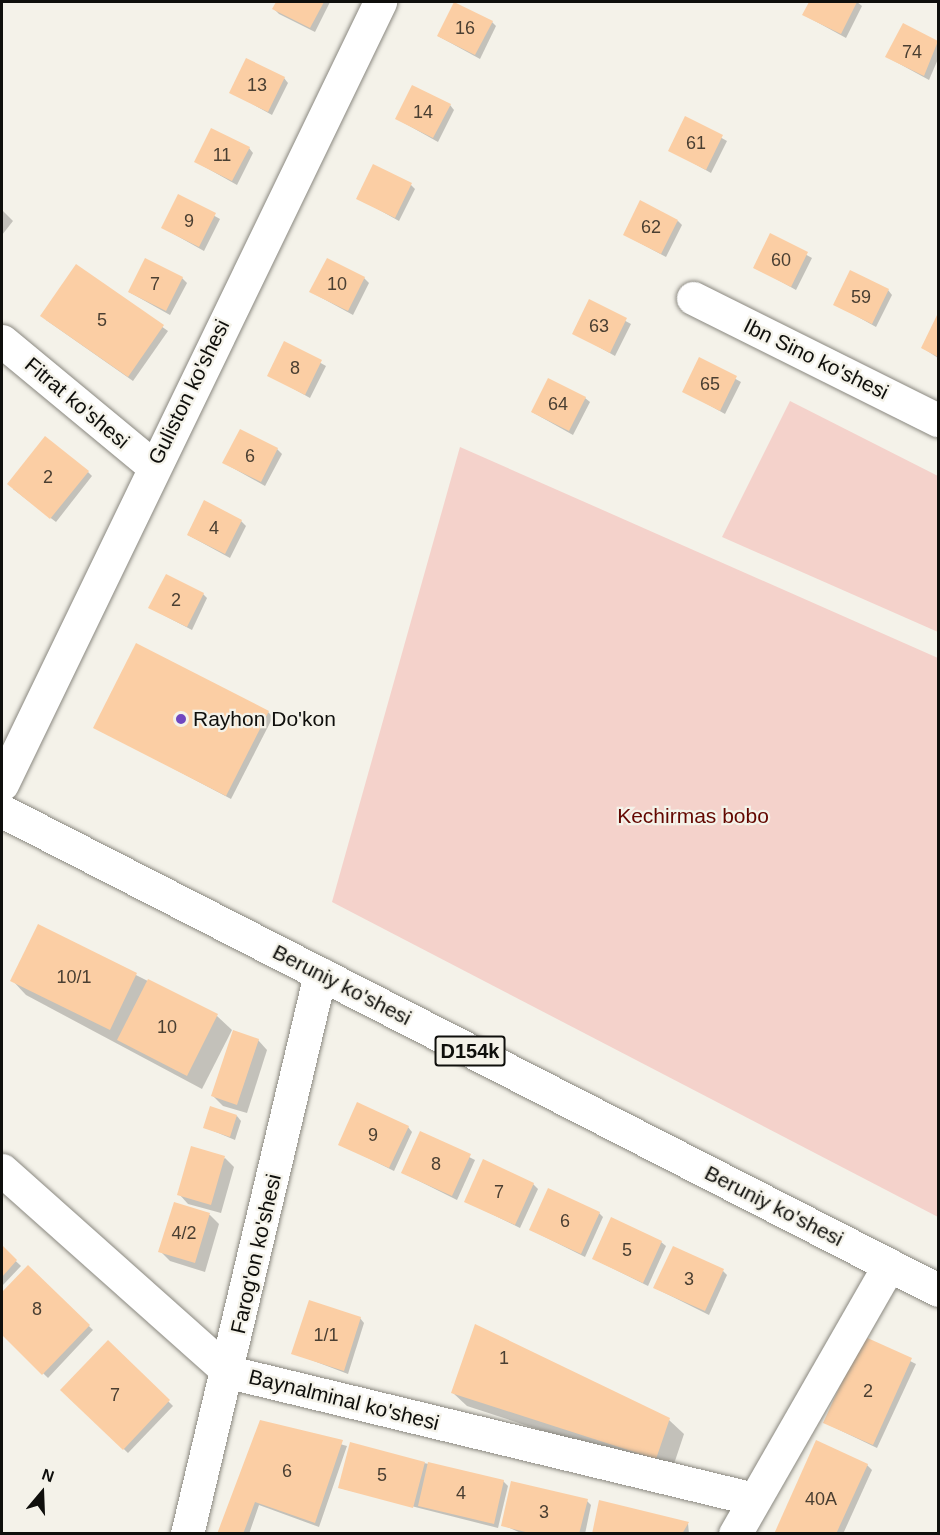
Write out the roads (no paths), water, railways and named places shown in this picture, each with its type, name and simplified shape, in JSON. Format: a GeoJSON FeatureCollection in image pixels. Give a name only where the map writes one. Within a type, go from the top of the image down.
{"type":"FeatureCollection","features":[{"type":"Feature","properties":{"kind":"street","name":"Guliston ko'shesi"},"geometry":{"type":"LineString","coordinates":[[2,784],[153,466],[380,2]]}},
{"type":"Feature","properties":{"kind":"street","name":"Ibn Sino ko'shesi"},"geometry":{"type":"LineString","coordinates":[[693,298],[939,420]]}},
{"type":"Feature","properties":{"kind":"street","name":"Fitrat ko'shesi"},"geometry":{"type":"LineString","coordinates":[[2,341],[153,466]]}},
{"type":"Feature","properties":{"kind":"street","name":"Beruniy ko'shesi"},"geometry":{"type":"LineString","coordinates":[[2,812],[939,1290]]}},
{"type":"Feature","properties":{"kind":"street","name":"Farog'on ko'shesi"},"geometry":{"type":"LineString","coordinates":[[187,1533],[229,1372],[320,974]]}},
{"type":"Feature","properties":{"kind":"street","name":"Baynalminal ko'shesi"},"geometry":{"type":"LineString","coordinates":[[2,1170],[229,1372],[754,1499]]}},
{"type":"Feature","properties":{"kind":"street"},"geometry":{"type":"LineString","coordinates":[[735,1533],[889,1265]]}},
{"type":"Feature","properties":{"kind":"place","name":"Rayhon Do'kon"},"geometry":{"type":"Point","coordinates":[181,719]}},
{"type":"Feature","properties":{"kind":"park label","name":"Kechirmas bobo"},"geometry":{"type":"Point","coordinates":[693,816]}}]}
